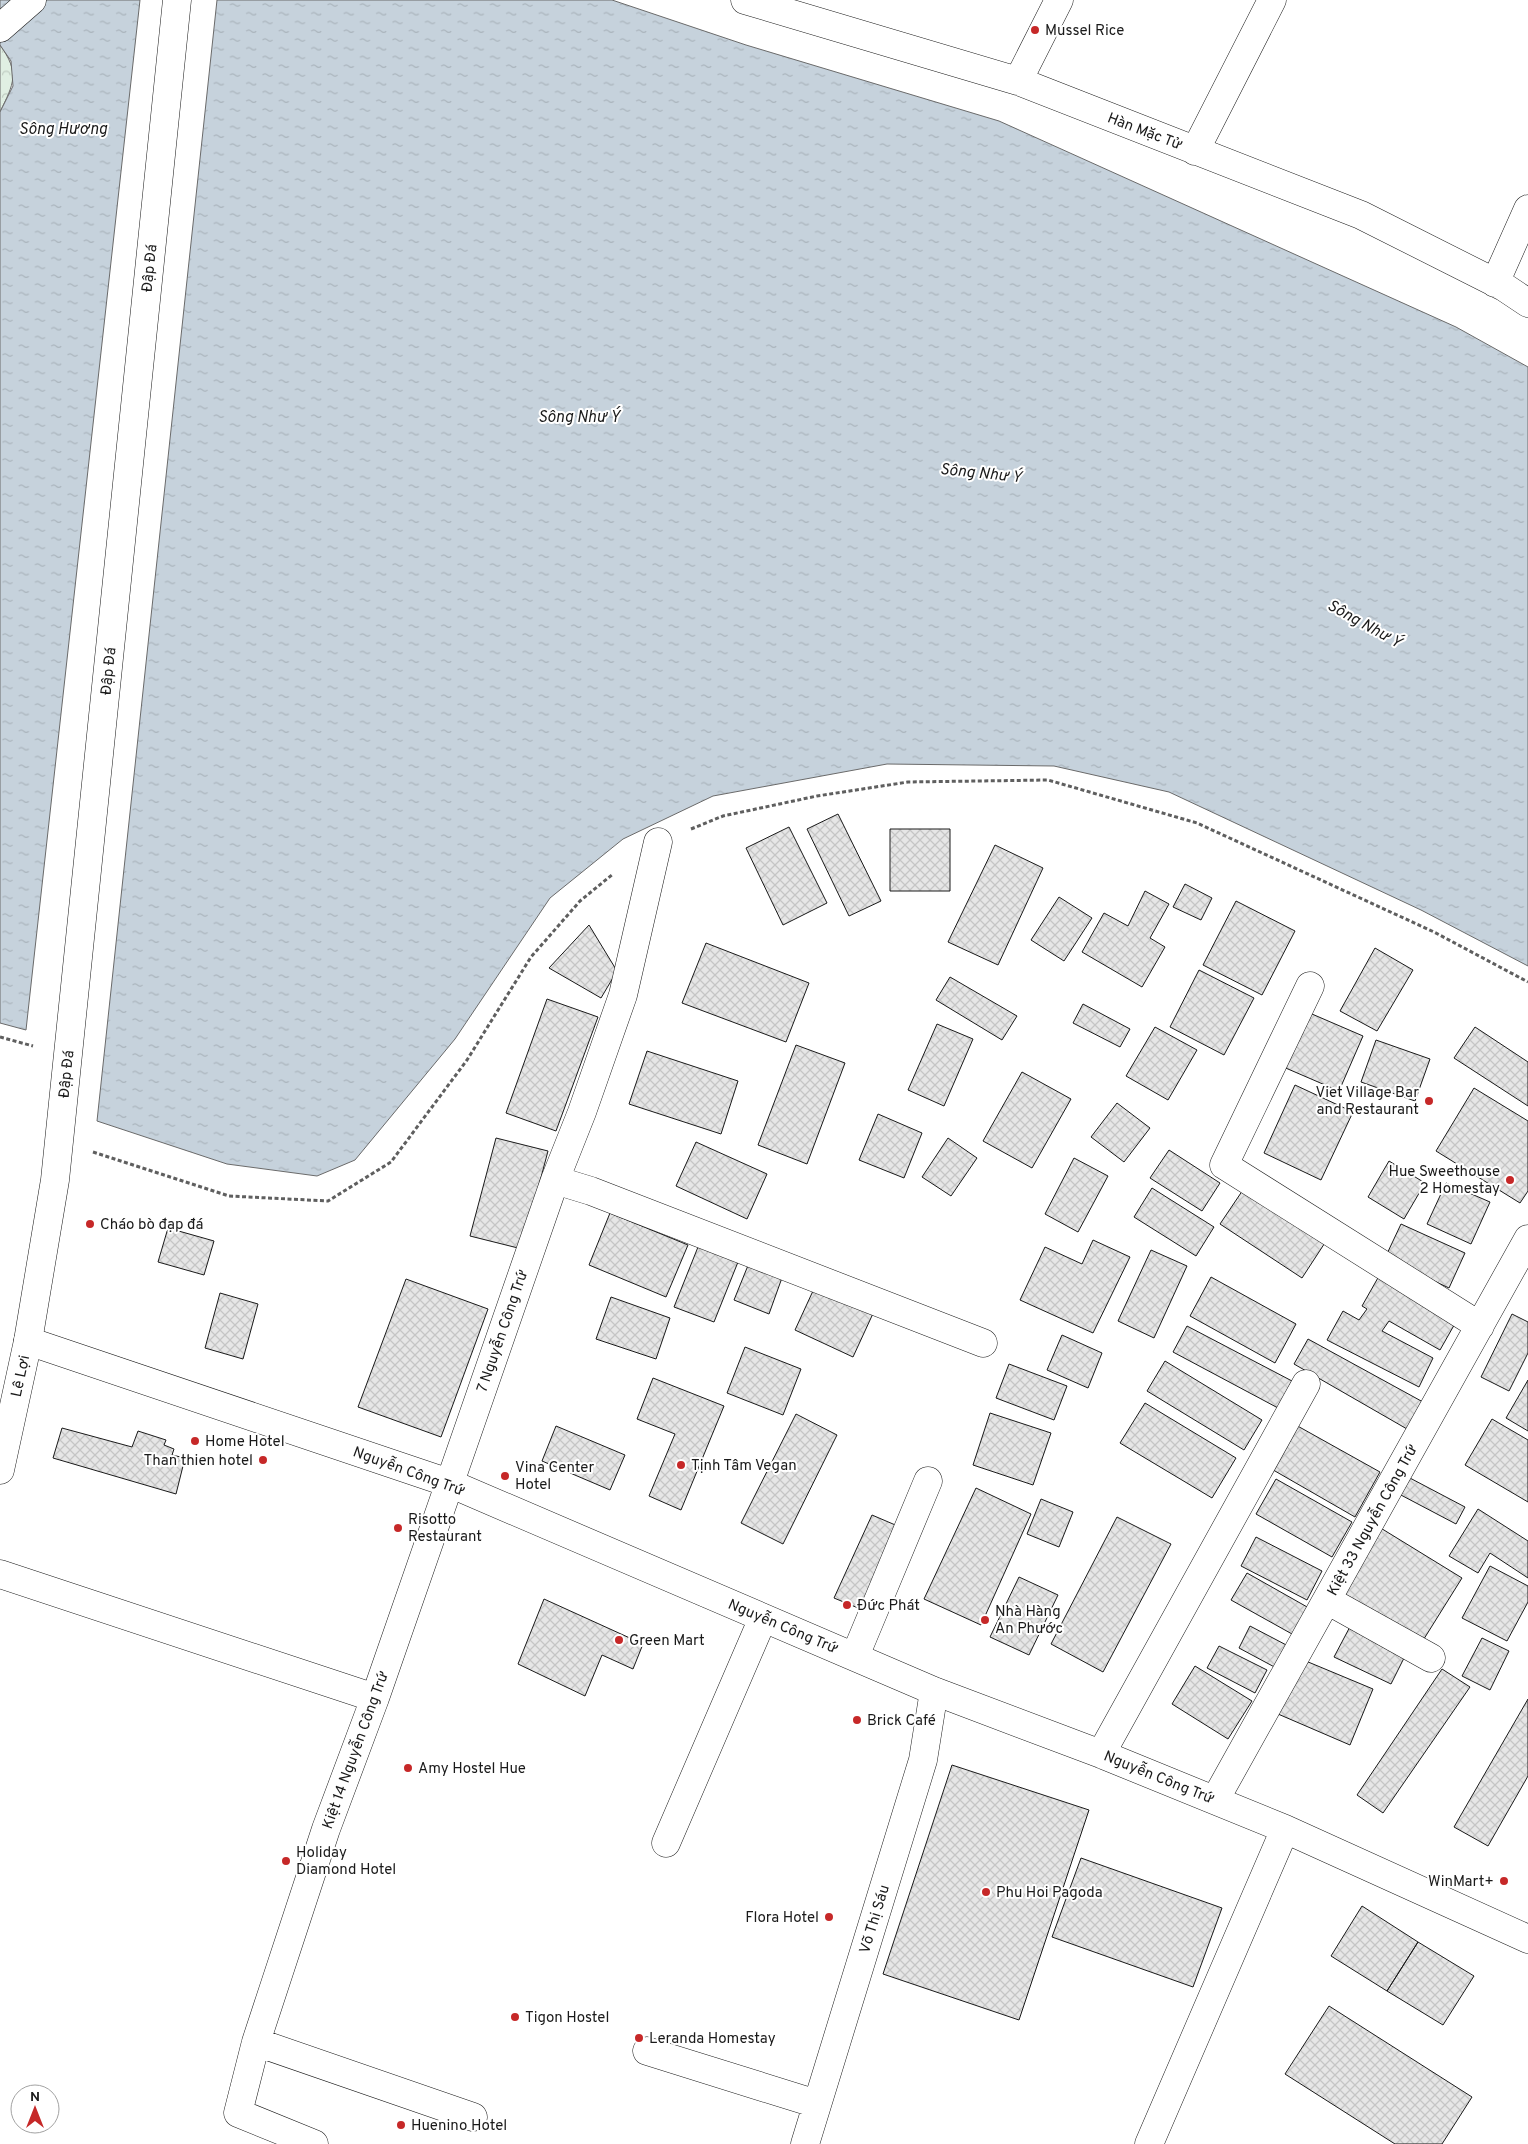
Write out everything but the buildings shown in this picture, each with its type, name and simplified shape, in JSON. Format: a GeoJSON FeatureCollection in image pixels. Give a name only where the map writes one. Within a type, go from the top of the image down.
{"type":"FeatureCollection","features":[{"type":"Feature","properties":{"kind":"street"},"geometry":{"type":"LineString","coordinates":[[0,28],[32,0]]}},
{"type":"Feature","properties":{"kind":"street","name":"Đập Đá"},"geometry":{"type":"LineString","coordinates":[[28,1341],[59,1141],[176,0]]}},
{"type":"Feature","properties":{"kind":"street","name":"Hàn Mặc Tử"},"geometry":{"type":"LineString","coordinates":[[745,0],[1018,82],[1361,215],[1495,282],[1528,303]]}},
{"type":"Feature","properties":{"kind":"street"},"geometry":{"type":"LineString","coordinates":[[1018,82],[1059,0]]}},
{"type":"Feature","properties":{"kind":"street"},"geometry":{"type":"LineString","coordinates":[[1195,151],[1272,0]]}},
{"type":"Feature","properties":{"kind":"street"},"geometry":{"type":"LineString","coordinates":[[1495,282],[1528,209]]}},
{"type":"Feature","properties":{"kind":"street","name":"7 Nguyễn Công Trứ"},"geometry":{"type":"LineString","coordinates":[[449,1483],[555,1180],[582,1112],[623,995],[658,842]]}},
{"type":"Feature","properties":{"kind":"street"},"geometry":{"type":"LineString","coordinates":[[1310,986],[1224,1165],[1480,1326]]}},
{"type":"Feature","properties":{"kind":"street"},"geometry":{"type":"LineString","coordinates":[[555,1180],[591,1191],[983,1343]]}},
{"type":"Feature","properties":{"kind":"street","name":"Kiệt 33 Nguyễn Công Trứ"},"geometry":{"type":"LineString","coordinates":[[1215,1800],[1528,1239]]}},
{"type":"Feature","properties":{"kind":"street","name":"Lê Lợi"},"geometry":{"type":"LineString","coordinates":[[0,1470],[28,1341]]}},
{"type":"Feature","properties":{"kind":"street","name":"Nguyễn Công Trứ"},"geometry":{"type":"LineString","coordinates":[[28,1341],[449,1483],[934,1691],[1101,1754],[1285,1829],[1528,1938]]}},
{"type":"Feature","properties":{"kind":"street"},"geometry":{"type":"LineString","coordinates":[[1101,1754],[1306,1384]]}},
{"type":"Feature","properties":{"kind":"street"},"geometry":{"type":"LineString","coordinates":[[855,1656],[928,1481]]}},
{"type":"Feature","properties":{"kind":"street","name":"Kiệt 14 Nguyễn Công Trứ"},"geometry":{"type":"LineString","coordinates":[[314,2144],[238,2113],[256,2042],[326,1829],[375,1698],[449,1483]]}},
{"type":"Feature","properties":{"kind":"street"},"geometry":{"type":"LineString","coordinates":[[0,1574],[375,1698]]}},
{"type":"Feature","properties":{"kind":"street"},"geometry":{"type":"LineString","coordinates":[[1327,1600],[1432,1658]]}},
{"type":"Feature","properties":{"kind":"street"},"geometry":{"type":"LineString","coordinates":[[666,1843],[763,1618]]}},
{"type":"Feature","properties":{"kind":"street","name":"Võ Thị Sáu"},"geometry":{"type":"LineString","coordinates":[[805,2144],[923,1760],[934,1691]]}},
{"type":"Feature","properties":{"kind":"street"},"geometry":{"type":"LineString","coordinates":[[1148,2144],[1285,1829]]}},
{"type":"Feature","properties":{"kind":"street"},"geometry":{"type":"LineString","coordinates":[[256,2042],[474,2117]]}},
{"type":"Feature","properties":{"kind":"street"},"geometry":{"type":"LineString","coordinates":[[647,2051],[817,2104]]}},
{"type":"Feature","properties":{"kind":"path"},"geometry":{"type":"LineString","coordinates":[[59,1141],[229,1196],[328,1201],[390,1162],[468,1060],[531,957],[580,901],[615,873],[658,842],[723,816],[817,796],[908,782],[1048,780],[1197,823],[1434,932],[1528,982]]}},
{"type":"Feature","properties":{"kind":"green space"},"geometry":{"type":"Polygon","coordinates":[[[0,45],[10,63],[13,78],[9,93],[0,112],[0,45]]]}},
{"type":"Feature","properties":{"kind":"water","name":"Sông Hương"},"geometry":{"type":"Polygon","coordinates":[[[0,0],[140,0],[26,1030],[0,1023],[0,112],[13,86],[11,61],[0,45],[0,0]]]}},
{"type":"Feature","properties":{"kind":"water","name":"Sông Như Ý"},"geometry":{"type":"Polygon","coordinates":[[[217,0],[612,0],[746,45],[999,121],[1456,327],[1528,367],[1528,966],[1421,910],[1169,792],[1054,766],[887,764],[713,796],[623,839],[550,898],[455,1039],[355,1160],[317,1176],[227,1164],[97,1121],[217,0]]]}},
{"type":"Feature","properties":{"kind":"place","name":"Mussel Rice"},"geometry":{"type":"Point","coordinates":[1035,30]}},
{"type":"Feature","properties":{"kind":"place","name":"Viet Village Bar and Restaurant"},"geometry":{"type":"Point","coordinates":[1429,1101]}},
{"type":"Feature","properties":{"kind":"place","name":"Hue Sweethouse 2 Homestay"},"geometry":{"type":"Point","coordinates":[1510,1180]}},
{"type":"Feature","properties":{"kind":"place","name":"Cháo bò đạp đá"},"geometry":{"type":"Point","coordinates":[90,1224]}},
{"type":"Feature","properties":{"kind":"place","name":"Home Hotel"},"geometry":{"type":"Point","coordinates":[195,1441]}},
{"type":"Feature","properties":{"kind":"place","name":"Than thien hotel"},"geometry":{"type":"Point","coordinates":[263,1460]}},
{"type":"Feature","properties":{"kind":"place","name":"Tịnh Tâm Vegan"},"geometry":{"type":"Point","coordinates":[681,1465]}},
{"type":"Feature","properties":{"kind":"place","name":"Vina Center Hotel"},"geometry":{"type":"Point","coordinates":[505,1476]}},
{"type":"Feature","properties":{"kind":"place","name":"Risotto Restaurant"},"geometry":{"type":"Point","coordinates":[398,1528]}},
{"type":"Feature","properties":{"kind":"place","name":"Đức Phát"},"geometry":{"type":"Point","coordinates":[847,1605]}},
{"type":"Feature","properties":{"kind":"place","name":"Nhà Hàng An Phước"},"geometry":{"type":"Point","coordinates":[985,1620]}},
{"type":"Feature","properties":{"kind":"place","name":"Green Mart"},"geometry":{"type":"Point","coordinates":[619,1640]}},
{"type":"Feature","properties":{"kind":"place","name":"Brick Café"},"geometry":{"type":"Point","coordinates":[857,1720]}},
{"type":"Feature","properties":{"kind":"place","name":"Amy Hostel Hue"},"geometry":{"type":"Point","coordinates":[408,1768]}},
{"type":"Feature","properties":{"kind":"place","name":"Holiday Diamond Hotel"},"geometry":{"type":"Point","coordinates":[286,1861]}},
{"type":"Feature","properties":{"kind":"place","name":"WinMart+"},"geometry":{"type":"Point","coordinates":[1504,1881]}},
{"type":"Feature","properties":{"kind":"place","name":"Phu Hoi Pagoda"},"geometry":{"type":"Point","coordinates":[986,1892]}},
{"type":"Feature","properties":{"kind":"place","name":"Flora Hotel"},"geometry":{"type":"Point","coordinates":[829,1917]}},
{"type":"Feature","properties":{"kind":"place","name":"Tigon Hostel"},"geometry":{"type":"Point","coordinates":[515,2017]}},
{"type":"Feature","properties":{"kind":"place","name":"Leranda Homestay"},"geometry":{"type":"Point","coordinates":[639,2038]}},
{"type":"Feature","properties":{"kind":"place","name":"Huenino Hotel"},"geometry":{"type":"Point","coordinates":[401,2125]}}]}
